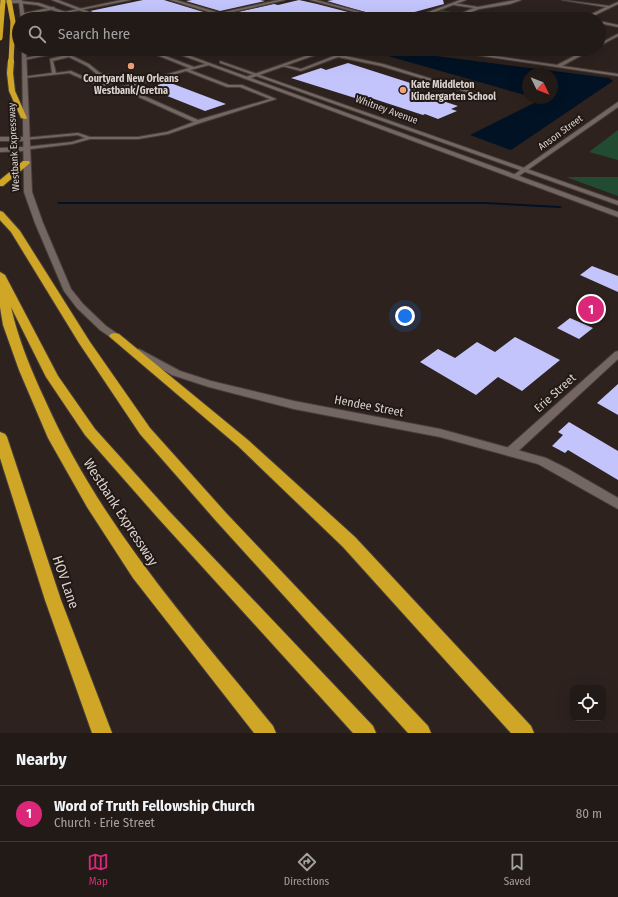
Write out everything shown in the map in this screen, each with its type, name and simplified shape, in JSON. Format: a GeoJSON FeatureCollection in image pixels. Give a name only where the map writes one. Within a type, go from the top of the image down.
{"type":"FeatureCollection","features":[{"type":"Feature","properties":{"kind":"highway"},"geometry":{"type":"LineString","coordinates":[[0,38],[3,0]]}},
{"type":"Feature","properties":{"kind":"highway"},"geometry":{"type":"LineString","coordinates":[[9,0],[12,16]]}},
{"type":"Feature","properties":{"kind":"highway"},"geometry":{"type":"LineString","coordinates":[[12,39],[10,74],[12,91],[24,118]]}},
{"type":"Feature","properties":{"kind":"highway"},"geometry":{"type":"LineString","coordinates":[[0,184],[26,163]]}},
{"type":"Feature","properties":{"kind":"highway"},"geometry":{"type":"LineString","coordinates":[[0,214],[15,231],[85,343],[145,431],[222,518],[421,733]]}},
{"type":"Feature","properties":{"kind":"highway"},"geometry":{"type":"LineString","coordinates":[[0,275],[52,377],[90,432],[163,514],[366,733]]}},
{"type":"Feature","properties":{"kind":"highway","name":"Westbank Expressway"},"geometry":{"type":"LineString","coordinates":[[0,280],[9,325],[25,370],[55,438],[92,503],[139,573],[266,733]]}},
{"type":"Feature","properties":{"kind":"highway"},"geometry":{"type":"LineString","coordinates":[[115,336],[242,443],[349,542],[524,733]]}},
{"type":"Feature","properties":{"kind":"highway","name":"HOV Lane"},"geometry":{"type":"LineString","coordinates":[[1,439],[53,600],[102,733]]}},
{"type":"Feature","properties":{"kind":"street"},"geometry":{"type":"LineString","coordinates":[[0,2],[9,0]]}},
{"type":"Feature","properties":{"kind":"street"},"geometry":{"type":"LineString","coordinates":[[54,0],[86,12]]}},
{"type":"Feature","properties":{"kind":"street"},"geometry":{"type":"LineString","coordinates":[[0,2],[20,1],[54,8],[65,12],[128,0]]}},
{"type":"Feature","properties":{"kind":"street"},"geometry":{"type":"LineString","coordinates":[[172,0],[212,12]]}},
{"type":"Feature","properties":{"kind":"street"},"geometry":{"type":"LineString","coordinates":[[228,12],[283,0]]}},
{"type":"Feature","properties":{"kind":"street"},"geometry":{"type":"LineString","coordinates":[[312,0],[359,12]]}},
{"type":"Feature","properties":{"kind":"street"},"geometry":{"type":"LineString","coordinates":[[432,12],[464,0]]}},
{"type":"Feature","properties":{"kind":"street"},"geometry":{"type":"LineString","coordinates":[[20,1],[22,12]]}},
{"type":"Feature","properties":{"kind":"street"},"geometry":{"type":"LineString","coordinates":[[24,12],[28,7],[45,6]]}},
{"type":"Feature","properties":{"kind":"street","name":"Westbank Expressway"},"geometry":{"type":"LineString","coordinates":[[24,56],[24,139],[28,192],[38,223],[67,289],[80,306],[103,328],[115,336]]}},
{"type":"Feature","properties":{"kind":"street","name":"Whitney Avenue"},"geometry":{"type":"LineString","coordinates":[[186,56],[618,215]]}},
{"type":"Feature","properties":{"kind":"street"},"geometry":{"type":"LineString","coordinates":[[246,78],[259,75],[311,56]]}},
{"type":"Feature","properties":{"kind":"street","name":"Whitney Avenue"},"geometry":{"type":"LineString","coordinates":[[215,59],[618,203]]}},
{"type":"Feature","properties":{"kind":"street","name":"Anson Street"},"geometry":{"type":"LineString","coordinates":[[514,177],[618,104]]}},
{"type":"Feature","properties":{"kind":"street"},"geometry":{"type":"LineString","coordinates":[[0,139],[24,139]]}},
{"type":"Feature","properties":{"kind":"street"},"geometry":{"type":"LineString","coordinates":[[0,150],[25,149]]}},
{"type":"Feature","properties":{"kind":"street","name":"Hendee Street"},"geometry":{"type":"LineString","coordinates":[[115,336],[147,358],[176,373],[209,384],[294,405],[440,433],[542,461],[564,472],[618,504]]}},
{"type":"Feature","properties":{"kind":"street","name":"Erie Street"},"geometry":{"type":"LineString","coordinates":[[510,452],[618,354]]}},
{"type":"Feature","properties":{"kind":"lane"},"geometry":{"type":"LineString","coordinates":[[468,12],[478,8],[510,3],[519,0]]}},
{"type":"Feature","properties":{"kind":"lane"},"geometry":{"type":"LineString","coordinates":[[564,0],[609,7]]}},
{"type":"Feature","properties":{"kind":"lane"},"geometry":{"type":"LineString","coordinates":[[591,0],[617,4]]}},
{"type":"Feature","properties":{"kind":"lane"},"geometry":{"type":"LineString","coordinates":[[454,4],[478,8]]}},
{"type":"Feature","properties":{"kind":"lane"},"geometry":{"type":"LineString","coordinates":[[599,12],[617,4]]}},
{"type":"Feature","properties":{"kind":"lane"},"geometry":{"type":"LineString","coordinates":[[36,12],[54,8]]}},
{"type":"Feature","properties":{"kind":"lane"},"geometry":{"type":"LineString","coordinates":[[606,23],[618,26]]}},
{"type":"Feature","properties":{"kind":"lane"},"geometry":{"type":"LineString","coordinates":[[606,41],[618,35]]}},
{"type":"Feature","properties":{"kind":"lane"},"geometry":{"type":"LineString","coordinates":[[54,74],[51,60],[65,56]]}},
{"type":"Feature","properties":{"kind":"lane"},"geometry":{"type":"LineString","coordinates":[[70,56],[91,67],[99,74],[125,79],[137,84]]}},
{"type":"Feature","properties":{"kind":"lane"},"geometry":{"type":"LineString","coordinates":[[162,56],[193,68]]}},
{"type":"Feature","properties":{"kind":"lane"},"geometry":{"type":"LineString","coordinates":[[284,66],[301,70],[338,56],[382,65],[469,91]]}},
{"type":"Feature","properties":{"kind":"lane"},"geometry":{"type":"LineString","coordinates":[[484,56],[618,75]]}},
{"type":"Feature","properties":{"kind":"lane"},"geometry":{"type":"LineString","coordinates":[[558,66],[577,56]]}},
{"type":"Feature","properties":{"kind":"lane"},"geometry":{"type":"LineString","coordinates":[[198,122],[122,88],[208,64]]}},
{"type":"Feature","properties":{"kind":"lane"},"geometry":{"type":"LineString","coordinates":[[84,69],[91,67]]}},
{"type":"Feature","properties":{"kind":"lane"},"geometry":{"type":"LineString","coordinates":[[24,77],[77,70]]}},
{"type":"Feature","properties":{"kind":"lane"},"geometry":{"type":"LineString","coordinates":[[25,149],[72,143],[90,138],[138,138],[168,133],[198,122],[274,99],[241,86],[228,86],[186,70]]}},
{"type":"Feature","properties":{"kind":"lane"},"geometry":{"type":"LineString","coordinates":[[70,72],[101,86],[125,79]]}},
{"type":"Feature","properties":{"kind":"lane"},"geometry":{"type":"LineString","coordinates":[[24,139],[78,134],[90,138]]}},
{"type":"Feature","properties":{"kind":"green space"},"geometry":{"type":"Polygon","coordinates":[[[442,10],[452,12],[437,12],[442,10]]]}},
{"type":"Feature","properties":{"kind":"green space"},"geometry":{"type":"Polygon","coordinates":[[[618,130],[618,160],[589,152],[618,130]]]}},
{"type":"Feature","properties":{"kind":"green space"},"geometry":{"type":"Polygon","coordinates":[[[566,177],[618,177],[618,196],[566,177]]]}},
{"type":"Feature","properties":{"kind":"water"},"geometry":{"type":"Polygon","coordinates":[[[388,56],[436,56],[531,68],[522,68],[522,94],[388,56]]]}},
{"type":"Feature","properties":{"kind":"water"},"geometry":{"type":"Polygon","coordinates":[[[558,72],[609,78],[613,81],[511,150],[470,135],[532,104],[558,104],[558,72]]]}},
{"type":"Feature","properties":{"kind":"building"},"geometry":{"type":"Polygon","coordinates":[[[143,0],[164,0],[203,12],[92,12],[90,11],[143,0]]]}},
{"type":"Feature","properties":{"kind":"building"},"geometry":{"type":"Polygon","coordinates":[[[299,0],[348,12],[238,12],[274,4],[278,5],[299,0]]]}},
{"type":"Feature","properties":{"kind":"building"},"geometry":{"type":"Polygon","coordinates":[[[443,0],[444,4],[415,12],[365,12],[327,1],[443,0]]]}},
{"type":"Feature","properties":{"kind":"building"},"geometry":{"type":"Polygon","coordinates":[[[186,1],[265,1],[220,11],[186,1]]]}},
{"type":"Feature","properties":{"kind":"building"},"geometry":{"type":"Polygon","coordinates":[[[348,63],[426,88],[415,92],[458,106],[451,109],[457,111],[438,119],[362,95],[355,98],[291,78],[321,68],[326,70],[348,63]]]}},
{"type":"Feature","properties":{"kind":"building"},"geometry":{"type":"Polygon","coordinates":[[[168,82],[226,104],[205,111],[147,88],[168,82]]]}},
{"type":"Feature","properties":{"kind":"building"},"geometry":{"type":"Polygon","coordinates":[[[592,266],[618,276],[618,292],[580,275],[592,266]]]}},
{"type":"Feature","properties":{"kind":"building"},"geometry":{"type":"Polygon","coordinates":[[[570,318],[593,328],[579,339],[557,328],[570,318]]]}},
{"type":"Feature","properties":{"kind":"building"},"geometry":{"type":"Polygon","coordinates":[[[515,337],[560,360],[522,391],[498,377],[476,395],[420,362],[438,349],[455,358],[477,342],[495,352],[515,337]]]}},
{"type":"Feature","properties":{"kind":"building"},"geometry":{"type":"Polygon","coordinates":[[[618,384],[618,415],[597,403],[618,384]]]}},
{"type":"Feature","properties":{"kind":"building"},"geometry":{"type":"Polygon","coordinates":[[[569,422],[618,451],[618,480],[568,450],[565,453],[552,446],[563,435],[558,432],[569,422]]]}},
{"type":"Feature","properties":{"kind":"waterway"},"geometry":{"type":"LineString","coordinates":[[59,203],[484,203],[560,207]]}},
{"type":"Feature","properties":{"kind":"place","name":"Courtyard New Orleans Westbank/Gretna"},"geometry":{"type":"Point","coordinates":[131,66]}},
{"type":"Feature","properties":{"kind":"place","name":"Kate Middleton Kindergarten School"},"geometry":{"type":"Point","coordinates":[403,90]}},
{"type":"Feature","properties":{"kind":"place","name":"Word of Truth Fellowship Church"},"geometry":{"type":"Point","coordinates":[591,309]}}]}
